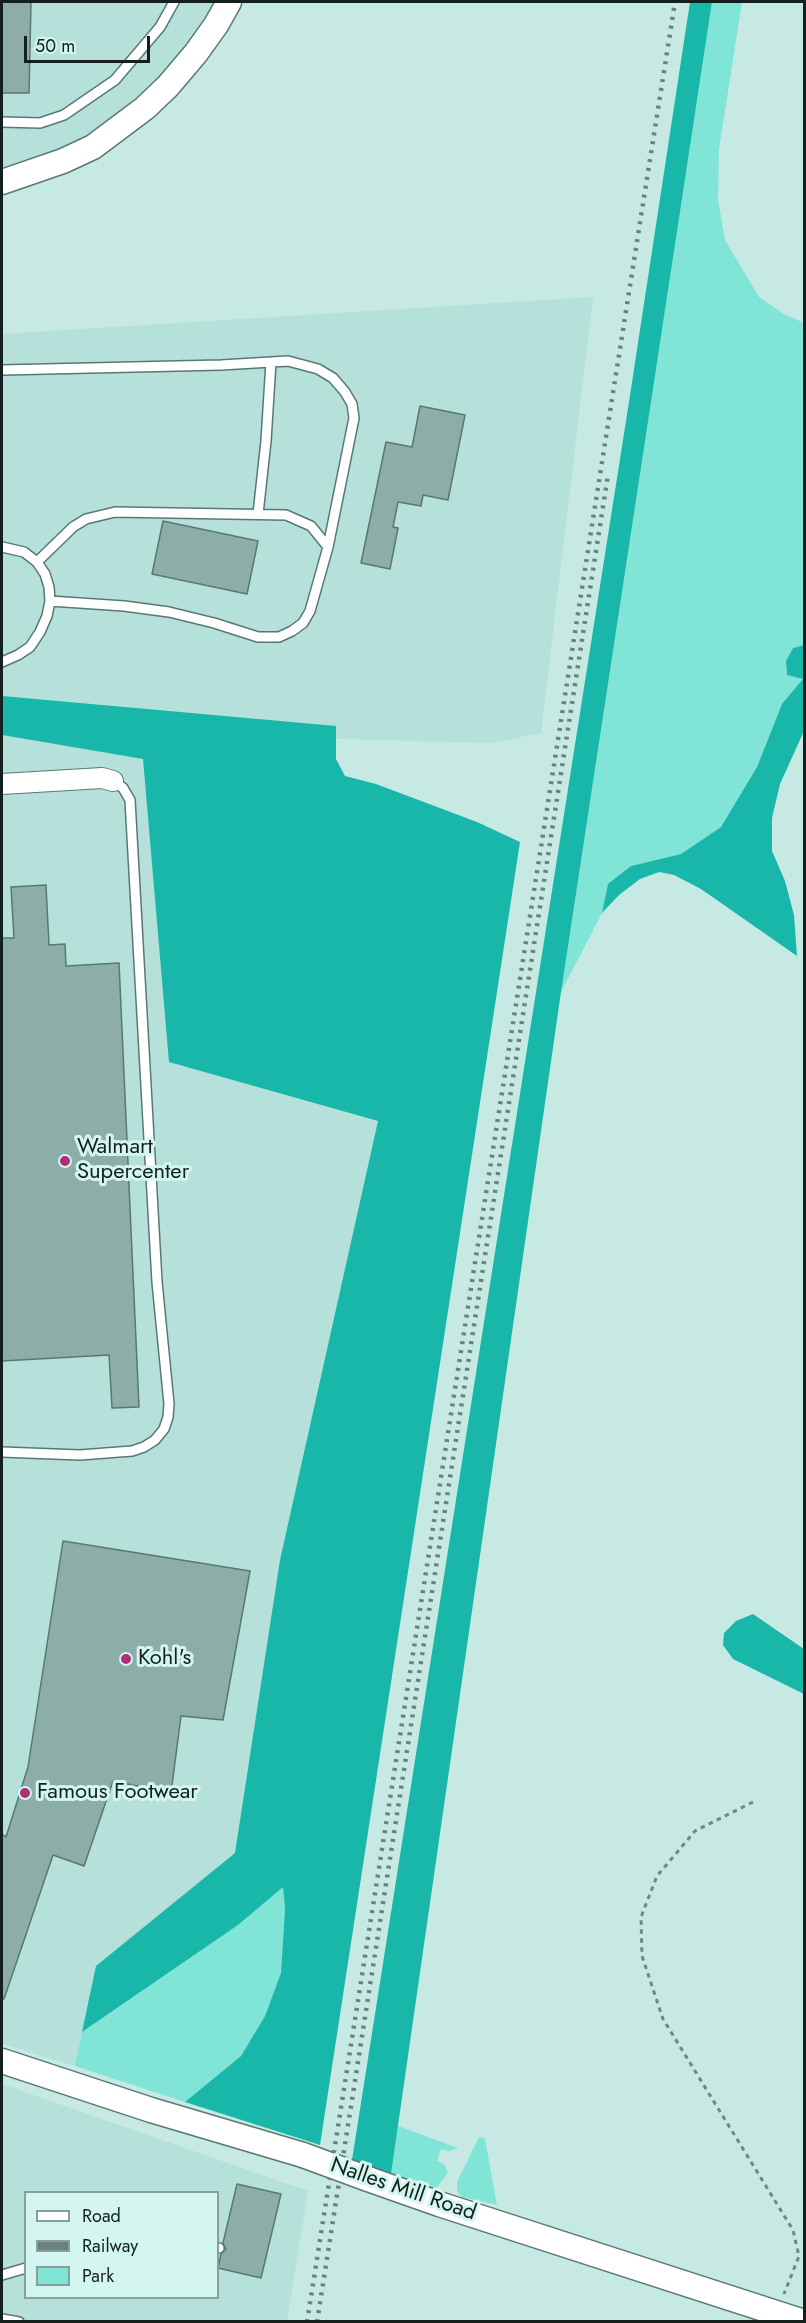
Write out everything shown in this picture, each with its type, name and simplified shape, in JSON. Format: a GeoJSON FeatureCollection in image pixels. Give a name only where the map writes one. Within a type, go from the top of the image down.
{"type":"FeatureCollection","features":[{"type":"Feature","properties":{"kind":"street"},"geometry":{"type":"LineString","coordinates":[[2,182],[63,161],[93,147],[146,108],[196,53],[230,2]]}},
{"type":"Feature","properties":{"kind":"street"},"geometry":{"type":"LineString","coordinates":[[2,784],[102,778],[113,781]]}},
{"type":"Feature","properties":{"kind":"street","name":"Nalles Mill Road"},"geometry":{"type":"LineString","coordinates":[[2,2061],[303,2156],[439,2204],[787,2318]]}},
{"type":"Feature","properties":{"kind":"lane"},"geometry":{"type":"LineString","coordinates":[[2,122],[40,123],[64,115],[98,92],[114,80],[152,36],[174,2]]}},
{"type":"Feature","properties":{"kind":"lane"},"geometry":{"type":"LineString","coordinates":[[258,514],[271,362]]}},
{"type":"Feature","properties":{"kind":"lane"},"geometry":{"type":"LineString","coordinates":[[2,370],[295,362],[318,369],[333,378],[352,404],[353,426],[328,547],[310,612],[303,623],[292,631],[279,637],[258,637],[214,622],[169,612],[124,606],[50,601]]}},
{"type":"Feature","properties":{"kind":"lane"},"geometry":{"type":"LineString","coordinates":[[37,562],[73,527],[86,519],[105,513],[286,515],[301,520],[316,531],[328,547]]}},
{"type":"Feature","properties":{"kind":"lane"},"geometry":{"type":"LineString","coordinates":[[2,547],[24,552],[37,562],[45,574],[50,601],[40,633],[30,647],[2,662]]}},
{"type":"Feature","properties":{"kind":"lane"},"geometry":{"type":"LineString","coordinates":[[2,1452],[80,1455],[132,1451],[155,1440],[164,1429],[168,1417],[169,1404],[157,1282],[130,800],[123,788],[113,781]]}},
{"type":"Feature","properties":{"kind":"lane"},"geometry":{"type":"LineString","coordinates":[[2,2275],[24,2269]]}},
{"type":"Feature","properties":{"kind":"lane"},"geometry":{"type":"LineString","coordinates":[[2,2319],[19,2322]]}},
{"type":"Feature","properties":{"kind":"path"},"geometry":{"type":"LineString","coordinates":[[753,1802],[695,1831],[657,1876],[641,1917],[642,1956],[663,2019],[793,2230],[800,2256],[787,2318]]}},
{"type":"Feature","properties":{"kind":"shaded area"},"geometry":{"type":"Polygon","coordinates":[[[2,2],[215,2],[206,23],[160,80],[87,136],[26,165],[2,171],[2,2]]]}},
{"type":"Feature","properties":{"kind":"shaded area"},"geometry":{"type":"Polygon","coordinates":[[[593,297],[541,733],[492,743],[2,730],[2,334],[593,297]]]}},
{"type":"Feature","properties":{"kind":"shaded area"},"geometry":{"type":"Polygon","coordinates":[[[2,735],[143,759],[170,1062],[378,1120],[280,1560],[235,1853],[97,1966],[75,2066],[2,2044],[2,735]]]}},
{"type":"Feature","properties":{"kind":"shaded area"},"geometry":{"type":"Polygon","coordinates":[[[2,2084],[308,2191],[287,2321],[2,2322],[2,2084]]]}},
{"type":"Feature","properties":{"kind":"green space"},"geometry":{"type":"Polygon","coordinates":[[[690,2],[712,2],[561,992],[391,2174],[352,2160],[690,2]]]}},
{"type":"Feature","properties":{"kind":"green space"},"geometry":{"type":"Polygon","coordinates":[[[712,2],[742,2],[719,149],[718,200],[725,240],[759,297],[784,314],[804,323],[804,645],[793,648],[786,661],[787,675],[804,679],[782,704],[757,767],[721,827],[681,854],[631,866],[609,884],[602,913],[561,992],[712,2]]]}},
{"type":"Feature","properties":{"kind":"green space"},"geometry":{"type":"Polygon","coordinates":[[[804,645],[804,731],[780,784],[772,818],[772,851],[785,881],[794,915],[797,956],[701,889],[674,875],[659,872],[640,879],[619,895],[602,913],[608,884],[631,866],[681,854],[721,827],[757,767],[782,704],[803,679],[787,675],[786,661],[793,648],[804,645]]]}},
{"type":"Feature","properties":{"kind":"green space"},"geometry":{"type":"Polygon","coordinates":[[[2,696],[336,726],[336,759],[345,776],[376,784],[477,822],[520,842],[320,2145],[185,2102],[241,2056],[265,2016],[281,1973],[285,1909],[283,1887],[238,1925],[82,2032],[96,1966],[235,1853],[280,1560],[378,1121],[169,1062],[143,759],[2,735],[2,696]]]}},
{"type":"Feature","properties":{"kind":"green space"},"geometry":{"type":"Polygon","coordinates":[[[753,1614],[804,1649],[804,1694],[733,1659],[723,1645],[724,1633],[736,1621],[753,1614]]]}},
{"type":"Feature","properties":{"kind":"green space"},"geometry":{"type":"Polygon","coordinates":[[[283,1886],[285,1909],[281,1974],[265,2016],[241,2056],[185,2102],[75,2066],[82,2032],[238,1925],[283,1886]]]}},
{"type":"Feature","properties":{"kind":"green space"},"geometry":{"type":"Polygon","coordinates":[[[398,2126],[458,2148],[449,2151],[441,2149],[437,2161],[444,2164],[448,2173],[432,2190],[391,2174],[398,2126]]]}},
{"type":"Feature","properties":{"kind":"green space"},"geometry":{"type":"Polygon","coordinates":[[[479,2137],[485,2139],[497,2205],[462,2197],[457,2191],[457,2182],[479,2137]]]}},
{"type":"Feature","properties":{"kind":"building"},"geometry":{"type":"Polygon","coordinates":[[[2,2],[31,2],[29,93],[2,93],[2,2]]]}},
{"type":"Feature","properties":{"kind":"building"},"geometry":{"type":"Polygon","coordinates":[[[420,406],[465,415],[448,500],[423,495],[421,506],[398,502],[393,527],[398,528],[390,569],[361,563],[386,442],[412,447],[420,406]]]}},
{"type":"Feature","properties":{"kind":"building"},"geometry":{"type":"Polygon","coordinates":[[[163,521],[258,541],[247,594],[152,574],[163,521]]]}},
{"type":"Feature","properties":{"kind":"building","name":"Walmart Supercenter"},"geometry":{"type":"Polygon","coordinates":[[[46,885],[49,945],[65,944],[66,966],[119,963],[139,1407],[112,1408],[109,1355],[2,1361],[2,938],[14,938],[11,887],[46,885]]]}},
{"type":"Feature","properties":{"kind":"building"},"geometry":{"type":"Polygon","coordinates":[[[63,1541],[250,1571],[223,1720],[181,1716],[171,1793],[113,1781],[84,1866],[53,1855],[4,1999],[2,1998],[2,1834],[6,1837],[28,1767],[63,1541]]]}},
{"type":"Feature","properties":{"kind":"building"},"geometry":{"type":"Polygon","coordinates":[[[237,2184],[281,2194],[261,2278],[219,2268],[221,2254],[226,2249],[223,2243],[237,2184]]]}},
{"type":"Feature","properties":{"kind":"railway"},"geometry":{"type":"LineString","coordinates":[[307,2322],[675,2]]}},
{"type":"Feature","properties":{"kind":"railway"},"geometry":{"type":"LineString","coordinates":[[317,2322],[608,475]]}},
{"type":"Feature","properties":{"kind":"place","name":"Walmart Supercenter"},"geometry":{"type":"Point","coordinates":[65,1161]}},
{"type":"Feature","properties":{"kind":"place","name":"Kohl's"},"geometry":{"type":"Point","coordinates":[126,1659]}},
{"type":"Feature","properties":{"kind":"place","name":"Famous Footwear"},"geometry":{"type":"Point","coordinates":[25,1793]}}]}
